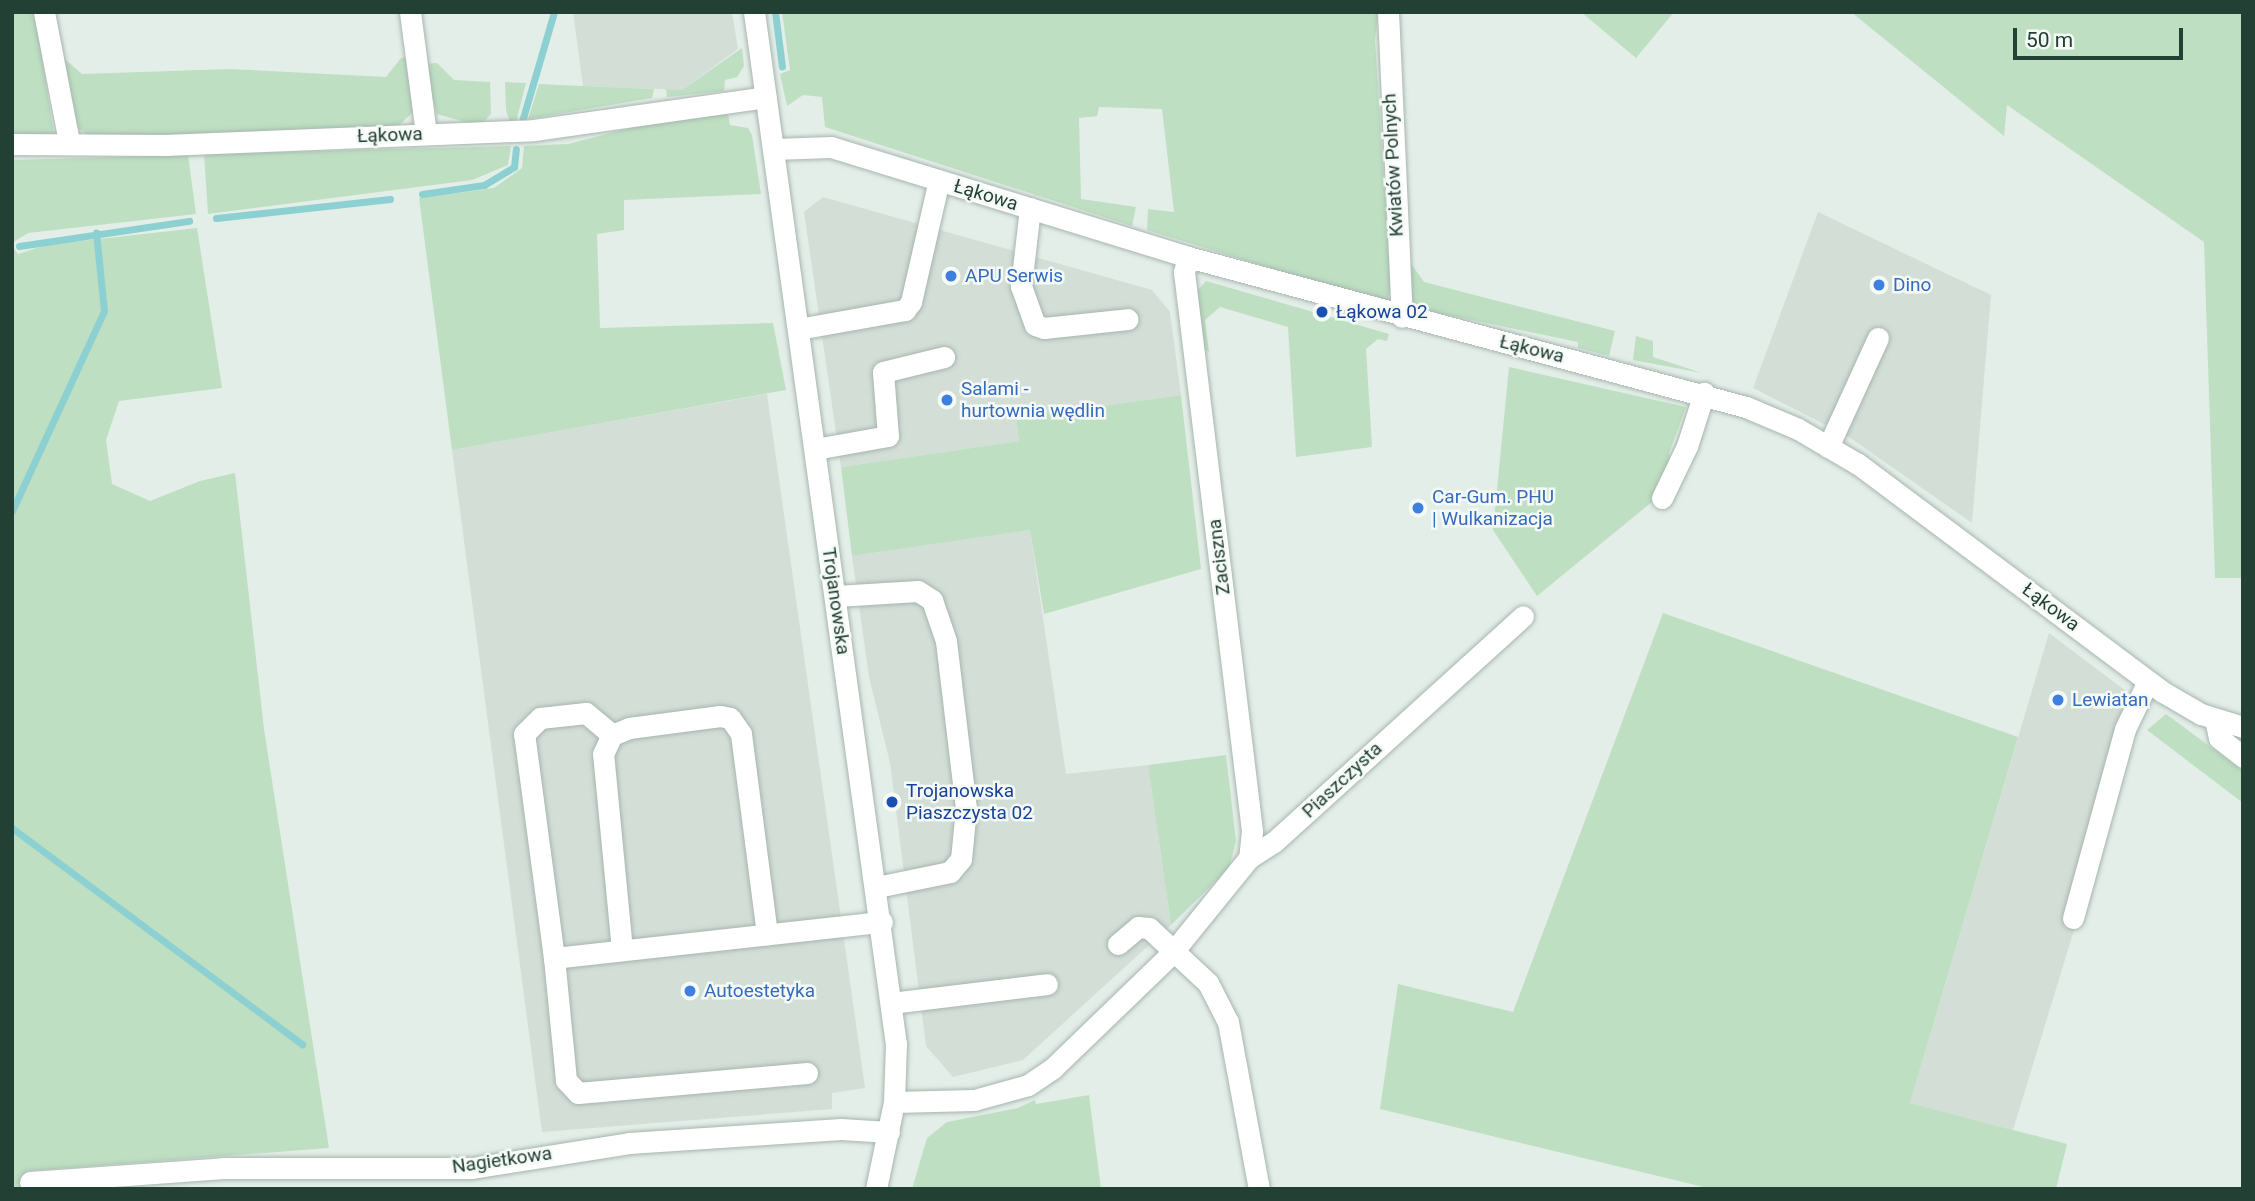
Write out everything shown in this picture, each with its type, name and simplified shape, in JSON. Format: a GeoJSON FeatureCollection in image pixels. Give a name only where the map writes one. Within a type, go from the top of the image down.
{"type":"FeatureCollection","features":[{"type":"Feature","properties":{"kind":"street"},"geometry":{"type":"LineString","coordinates":[[44,12],[69,142]]}},
{"type":"Feature","properties":{"kind":"street"},"geometry":{"type":"LineString","coordinates":[[410,12],[426,134]]}},
{"type":"Feature","properties":{"kind":"street","name":"Trojanowska"},"geometry":{"type":"LineString","coordinates":[[754,12],[882,922],[891,1003],[894,1102],[876,1189]]}},
{"type":"Feature","properties":{"kind":"street","name":"Kwiatów Polnych"},"geometry":{"type":"LineString","coordinates":[[1388,12],[1402,317]]}},
{"type":"Feature","properties":{"kind":"street","name":"Łąkowa"},"geometry":{"type":"LineString","coordinates":[[12,144],[69,142],[165,145],[534,131],[766,97]]}},
{"type":"Feature","properties":{"kind":"street","name":"Łąkowa"},"geometry":{"type":"LineString","coordinates":[[773,149],[831,147],[1188,257],[1402,317],[1704,393],[1798,429],[1906,497],[2148,681],[2215,719],[2243,727]]}},
{"type":"Feature","properties":{"kind":"street"},"geometry":{"type":"LineString","coordinates":[[798,329],[905,310],[939,180]]}},
{"type":"Feature","properties":{"kind":"street"},"geometry":{"type":"LineString","coordinates":[[1030,208],[1021,286],[1035,325],[1044,328],[1128,319]]}},
{"type":"Feature","properties":{"kind":"street","name":"Zaciszna"},"geometry":{"type":"LineString","coordinates":[[1188,257],[1184,272],[1252,831],[1250,858]]}},
{"type":"Feature","properties":{"kind":"street"},"geometry":{"type":"LineString","coordinates":[[1828,447],[1878,338]]}},
{"type":"Feature","properties":{"kind":"street"},"geometry":{"type":"LineString","coordinates":[[815,449],[888,436],[883,372],[944,357]]}},
{"type":"Feature","properties":{"kind":"street"},"geometry":{"type":"LineString","coordinates":[[1662,498],[1687,446],[1704,393]]}},
{"type":"Feature","properties":{"kind":"street"},"geometry":{"type":"LineString","coordinates":[[836,596],[918,591],[932,600],[946,641],[966,808],[961,859],[950,872],[877,887]]}},
{"type":"Feature","properties":{"kind":"street","name":"Piaszczysta"},"geometry":{"type":"LineString","coordinates":[[894,1102],[962,1102],[1028,1085],[1053,1068],[1172,953],[1250,858],[1274,842],[1523,616]]}},
{"type":"Feature","properties":{"kind":"street"},"geometry":{"type":"LineString","coordinates":[[2073,918],[2125,729],[2148,681]]}},
{"type":"Feature","properties":{"kind":"street"},"geometry":{"type":"LineString","coordinates":[[612,735],[586,713],[540,718],[524,734],[554,958],[566,1080],[578,1093],[807,1073]]}},
{"type":"Feature","properties":{"kind":"street"},"geometry":{"type":"LineString","coordinates":[[622,950],[603,754],[612,735],[629,728],[720,716],[730,718],[741,734],[767,934]]}},
{"type":"Feature","properties":{"kind":"street"},"geometry":{"type":"LineString","coordinates":[[2215,719],[2219,738],[2243,757]]}},
{"type":"Feature","properties":{"kind":"street"},"geometry":{"type":"LineString","coordinates":[[554,958],[882,922]]}},
{"type":"Feature","properties":{"kind":"street"},"geometry":{"type":"LineString","coordinates":[[1118,944],[1144,926],[1159,935],[1172,953],[1198,969],[1228,1022],[1259,1189]]}},
{"type":"Feature","properties":{"kind":"street"},"geometry":{"type":"LineString","coordinates":[[891,1003],[1047,984]]}},
{"type":"Feature","properties":{"kind":"street","name":"Nagietkowa"},"geometry":{"type":"LineString","coordinates":[[30,1182],[71,1184],[223,1168],[273,1179],[472,1178],[629,1143],[841,1129],[889,1132]]}},
{"type":"Feature","properties":{"kind":"shaded area"},"geometry":{"type":"Polygon","coordinates":[[[573,12],[732,12],[738,49],[682,90],[583,86],[573,12]]]}},
{"type":"Feature","properties":{"kind":"shaded area"},"geometry":{"type":"Polygon","coordinates":[[[823,197],[1152,290],[1170,312],[1181,395],[1016,418],[1019,441],[841,467],[804,212],[823,197]]]}},
{"type":"Feature","properties":{"kind":"shaded area"},"geometry":{"type":"Polygon","coordinates":[[[1818,212],[1991,295],[1972,523],[1846,435],[1753,388],[1818,212]]]}},
{"type":"Feature","properties":{"kind":"shaded area"},"geometry":{"type":"Polygon","coordinates":[[[767,394],[865,1088],[832,1093],[832,1109],[542,1132],[452,450],[767,394]]]}},
{"type":"Feature","properties":{"kind":"shaded area"},"geometry":{"type":"Polygon","coordinates":[[[1030,530],[1066,774],[1148,765],[1171,925],[1023,1060],[953,1077],[926,1046],[890,763],[869,677],[852,556],[1030,530]]]}},
{"type":"Feature","properties":{"kind":"shaded area"},"geometry":{"type":"Polygon","coordinates":[[[2049,633],[2143,704],[2013,1130],[1910,1103],[2049,633]]]}},
{"type":"Feature","properties":{"kind":"green space"},"geometry":{"type":"Polygon","coordinates":[[[12,12],[35,12],[54,135],[12,139],[12,12]]]}},
{"type":"Feature","properties":{"kind":"green space"},"geometry":{"type":"Polygon","coordinates":[[[782,12],[1378,12],[1375,40],[1391,287],[1388,298],[1381,302],[1147,230],[1148,209],[1174,212],[1162,109],[1099,107],[1097,116],[1079,118],[1081,199],[1136,207],[1132,226],[825,127],[822,97],[803,95],[787,106],[780,74],[790,70],[782,12]]]}},
{"type":"Feature","properties":{"kind":"green space"},"geometry":{"type":"Polygon","coordinates":[[[1581,12],[1674,12],[1636,58],[1581,12]]]}},
{"type":"Feature","properties":{"kind":"green space"},"geometry":{"type":"Polygon","coordinates":[[[1851,12],[2243,12],[2243,578],[2215,578],[2204,242],[2007,105],[2004,136],[1851,12]]]}},
{"type":"Feature","properties":{"kind":"green space"},"geometry":{"type":"Polygon","coordinates":[[[742,48],[744,66],[737,77],[725,80],[724,91],[667,97],[666,89],[682,90],[742,48]]]}},
{"type":"Feature","properties":{"kind":"green space"},"geometry":{"type":"Polygon","coordinates":[[[60,55],[82,74],[230,69],[386,77],[401,58],[409,57],[414,111],[397,127],[91,137],[75,126],[60,55]]]}},
{"type":"Feature","properties":{"kind":"green space"},"geometry":{"type":"Polygon","coordinates":[[[437,63],[454,80],[490,82],[491,114],[484,121],[476,125],[437,114],[423,64],[437,63]]]}},
{"type":"Feature","properties":{"kind":"green space"},"geometry":{"type":"Polygon","coordinates":[[[505,82],[526,83],[516,122],[510,122],[506,110],[505,82]]]}},
{"type":"Feature","properties":{"kind":"green space"},"geometry":{"type":"Polygon","coordinates":[[[539,84],[654,89],[652,98],[528,119],[539,84]]]}},
{"type":"Feature","properties":{"kind":"green space"},"geometry":{"type":"Polygon","coordinates":[[[728,114],[730,125],[748,128],[752,135],[761,194],[624,200],[624,230],[597,234],[600,328],[773,323],[786,390],[452,450],[419,198],[494,188],[522,168],[524,146],[568,144],[650,123],[728,114]]]}},
{"type":"Feature","properties":{"kind":"green space"},"geometry":{"type":"Polygon","coordinates":[[[511,146],[508,165],[472,180],[208,214],[204,154],[511,146]]]}},
{"type":"Feature","properties":{"kind":"green space"},"geometry":{"type":"Polygon","coordinates":[[[188,155],[196,214],[28,233],[12,243],[12,160],[188,155]]]}},
{"type":"Feature","properties":{"kind":"green space"},"geometry":{"type":"Polygon","coordinates":[[[197,228],[222,388],[119,401],[106,440],[112,484],[150,501],[200,481],[235,473],[264,729],[329,1148],[27,1171],[29,1189],[12,1189],[12,246],[18,254],[46,245],[197,228]]]}},
{"type":"Feature","properties":{"kind":"green space"},"geometry":{"type":"Polygon","coordinates":[[[1407,258],[1424,282],[1615,331],[1609,356],[1578,348],[1578,342],[1413,308],[1407,258]]]}},
{"type":"Feature","properties":{"kind":"green space"},"geometry":{"type":"Polygon","coordinates":[[[1206,281],[1389,334],[1387,341],[1378,339],[1366,349],[1372,447],[1296,457],[1288,327],[1220,307],[1205,320],[1209,352],[1201,348],[1194,295],[1206,281]]]}},
{"type":"Feature","properties":{"kind":"green space"},"geometry":{"type":"Polygon","coordinates":[[[1636,336],[1653,341],[1653,357],[1702,373],[1633,360],[1636,336]]]}},
{"type":"Feature","properties":{"kind":"green space"},"geometry":{"type":"Polygon","coordinates":[[[1509,367],[1686,407],[1669,453],[1671,472],[1658,497],[1537,596],[1493,530],[1509,367]]]}},
{"type":"Feature","properties":{"kind":"green space"},"geometry":{"type":"Polygon","coordinates":[[[1181,395],[1201,569],[1044,614],[1030,530],[852,556],[841,467],[1019,441],[1016,418],[1181,395]]]}},
{"type":"Feature","properties":{"kind":"green space"},"geometry":{"type":"Polygon","coordinates":[[[1663,613],[2018,737],[1910,1103],[2067,1144],[2056,1189],[1712,1189],[1380,1109],[1398,984],[1513,1012],[1663,613]]]}},
{"type":"Feature","properties":{"kind":"green space"},"geometry":{"type":"Polygon","coordinates":[[[2166,714],[2243,771],[2243,803],[2147,730],[2166,714]]]}},
{"type":"Feature","properties":{"kind":"green space"},"geometry":{"type":"Polygon","coordinates":[[[1226,755],[1236,841],[1229,868],[1171,925],[1148,765],[1226,755]]]}},
{"type":"Feature","properties":{"kind":"green space"},"geometry":{"type":"Polygon","coordinates":[[[1089,1095],[1101,1189],[912,1189],[927,1138],[947,1122],[1018,1108],[1035,1100],[1036,1104],[1089,1095]]]}},
{"type":"Feature","properties":{"kind":"waterway"},"geometry":{"type":"LineString","coordinates":[[523,118],[554,12]]}},
{"type":"Feature","properties":{"kind":"waterway"},"geometry":{"type":"LineString","coordinates":[[775,12],[782,67]]}},
{"type":"Feature","properties":{"kind":"waterway"},"geometry":{"type":"LineString","coordinates":[[422,194],[484,185],[514,167],[516,149]]}},
{"type":"Feature","properties":{"kind":"waterway"},"geometry":{"type":"LineString","coordinates":[[216,218],[390,199]]}},
{"type":"Feature","properties":{"kind":"waterway"},"geometry":{"type":"LineString","coordinates":[[19,246],[189,221]]}},
{"type":"Feature","properties":{"kind":"waterway"},"geometry":{"type":"LineString","coordinates":[[12,511],[104,311],[96,232]]}},
{"type":"Feature","properties":{"kind":"waterway"},"geometry":{"type":"LineString","coordinates":[[12,828],[302,1044]]}},
{"type":"Feature","properties":{"kind":"place","name":"APU Serwis"},"geometry":{"type":"Point","coordinates":[951,276]}},
{"type":"Feature","properties":{"kind":"place","name":"Dino"},"geometry":{"type":"Point","coordinates":[1879,285]}},
{"type":"Feature","properties":{"kind":"place","name":"Łąkowa 02"},"geometry":{"type":"Point","coordinates":[1322,312]}},
{"type":"Feature","properties":{"kind":"place","name":"Salami - hurtownia wędlin"},"geometry":{"type":"Point","coordinates":[947,400]}},
{"type":"Feature","properties":{"kind":"place","name":"Car-Gum. PHU | Wulkanizacja"},"geometry":{"type":"Point","coordinates":[1418,508]}},
{"type":"Feature","properties":{"kind":"place","name":"Lewiatan"},"geometry":{"type":"Point","coordinates":[2058,700]}},
{"type":"Feature","properties":{"kind":"place","name":"Trojanowska Piaszczysta 02"},"geometry":{"type":"Point","coordinates":[892,802]}},
{"type":"Feature","properties":{"kind":"place","name":"Autoestetyka"},"geometry":{"type":"Point","coordinates":[690,991]}}]}
